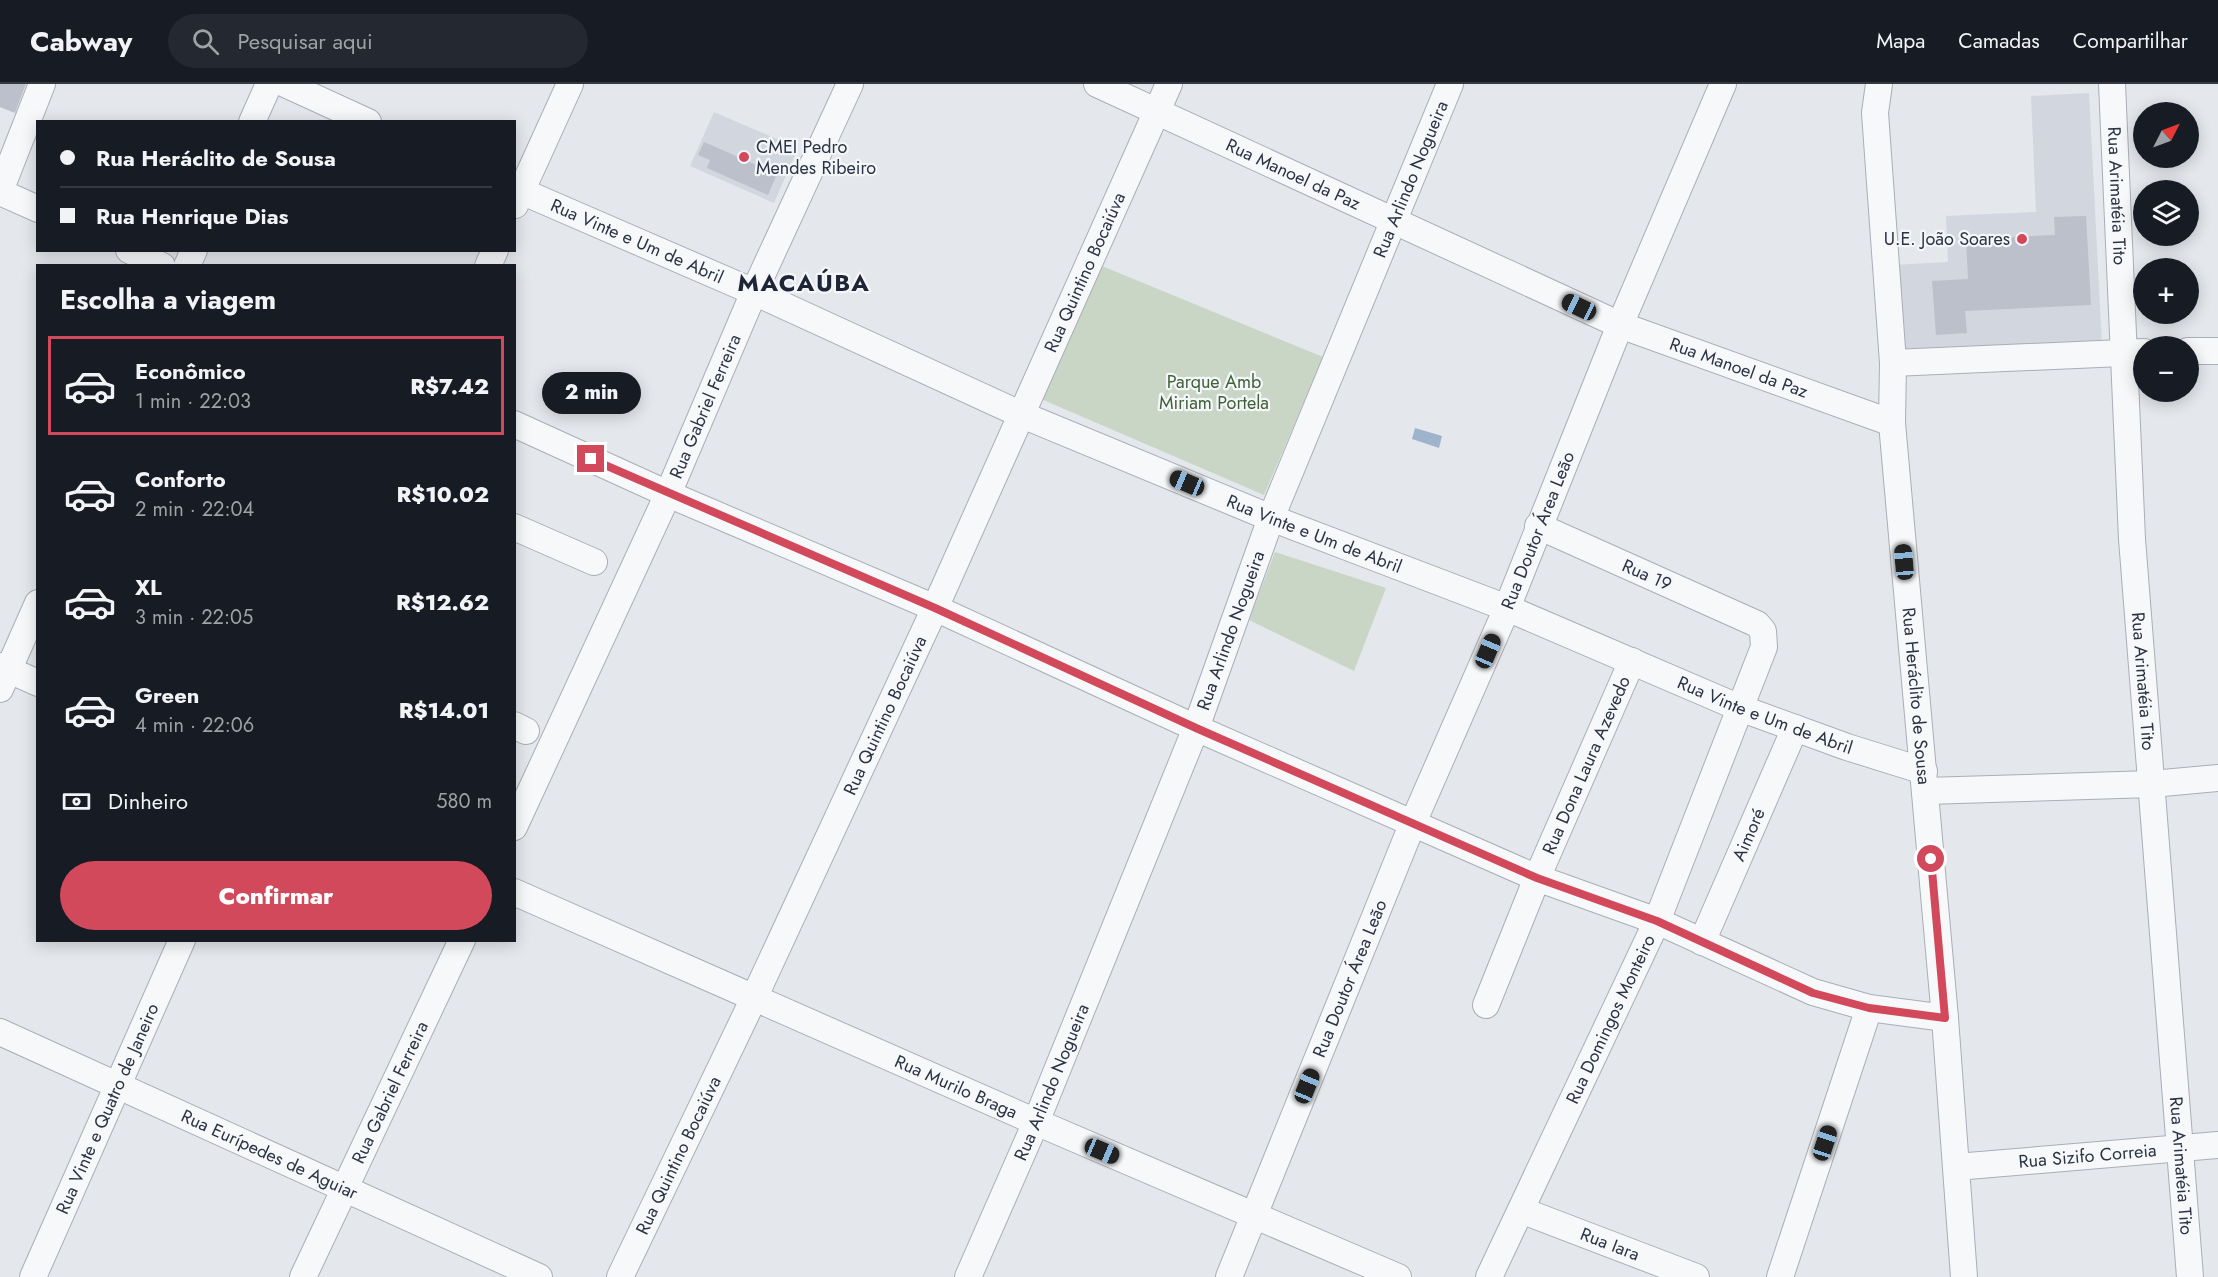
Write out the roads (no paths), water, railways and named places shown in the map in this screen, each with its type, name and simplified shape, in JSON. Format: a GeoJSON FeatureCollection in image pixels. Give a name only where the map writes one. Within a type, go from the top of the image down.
{"type":"FeatureCollection","features":[{"type":"Feature","properties":{"kind":"street"},"geometry":{"type":"LineString","coordinates":[[36,208],[0,191],[42,84]]}},
{"type":"Feature","properties":{"kind":"street"},"geometry":{"type":"LineString","coordinates":[[253,120],[269,84]]}},
{"type":"Feature","properties":{"kind":"street"},"geometry":{"type":"LineString","coordinates":[[285,84],[364,120]]}},
{"type":"Feature","properties":{"kind":"street"},"geometry":{"type":"LineString","coordinates":[[517,195],[570,84]]}},
{"type":"Feature","properties":{"kind":"street","name":"Rua Gabriel Ferreira"},"geometry":{"type":"LineString","coordinates":[[516,823],[668,494],[754,292],[850,84]]}},
{"type":"Feature","properties":{"kind":"street","name":"Rua Manoel da Paz"},"geometry":{"type":"LineString","coordinates":[[1097,84],[1620,326],[1892,423]]}},
{"type":"Feature","properties":{"kind":"street","name":"Rua Quintino Bocaiúva"},"geometry":{"type":"LineString","coordinates":[[620,1277],[754,998],[935,608],[1169,84]]}},
{"type":"Feature","properties":{"kind":"street","name":"Rua Arlindo Nogueira"},"geometry":{"type":"LineString","coordinates":[[968,1277],[1036,1122],[1196,728],[1271,518],[1450,84]]}},
{"type":"Feature","properties":{"kind":"street","name":"Rua Doutor Área Leão"},"geometry":{"type":"LineString","coordinates":[[1229,1277],[1412,825],[1507,608],[1620,326],[1724,84]]}},
{"type":"Feature","properties":{"kind":"street","name":"Rua Heráclito de Sousa"},"geometry":{"type":"LineString","coordinates":[[1880,84],[1875,113],[1893,363],[1892,423],[1945,1018],[1964,1277]]}},
{"type":"Feature","properties":{"kind":"street","name":"Rua Arimatéia Tito"},"geometry":{"type":"LineString","coordinates":[[2112,84],[2133,352],[2132,539],[2182,1149],[2190,1277]]}},
{"type":"Feature","properties":{"kind":"street","name":"Rua Vinte e Um de Abril"},"geometry":{"type":"LineString","coordinates":[[517,195],[754,292],[1020,414],[1271,518],[1507,608],[1740,708],[1924,781]]}},
{"type":"Feature","properties":{"kind":"street"},"geometry":{"type":"LineString","coordinates":[[133,252],[158,264]]}},
{"type":"Feature","properties":{"kind":"street"},"geometry":{"type":"LineString","coordinates":[[2199,351],[2218,351]]}},
{"type":"Feature","properties":{"kind":"street"},"geometry":{"type":"LineString","coordinates":[[1893,363],[2133,352]]}},
{"type":"Feature","properties":{"kind":"street"},"geometry":{"type":"LineString","coordinates":[[516,425],[668,494],[935,608],[1412,825],[1537,878],[1657,921],[1813,993],[1869,1008],[1945,1018]]}},
{"type":"Feature","properties":{"kind":"street","name":"Rua 19"},"geometry":{"type":"LineString","coordinates":[[1538,526],[1757,624]]}},
{"type":"Feature","properties":{"kind":"street"},"geometry":{"type":"LineString","coordinates":[[516,528],[594,562]]}},
{"type":"Feature","properties":{"kind":"street"},"geometry":{"type":"LineString","coordinates":[[36,607],[3,675],[36,683]]}},
{"type":"Feature","properties":{"kind":"street","name":"Rua Domingos Monteiro"},"geometry":{"type":"LineString","coordinates":[[1490,1277],[1657,921],[1764,648],[1763,630],[1757,624]]}},
{"type":"Feature","properties":{"kind":"street","name":"Rua Dona Laura Azevedo"},"geometry":{"type":"LineString","coordinates":[[1486,1005],[1537,878],[1632,661]]}},
{"type":"Feature","properties":{"kind":"street","name":"Aimoré"},"geometry":{"type":"LineString","coordinates":[[1702,942],[1795,728]]}},
{"type":"Feature","properties":{"kind":"street"},"geometry":{"type":"LineString","coordinates":[[1924,781],[2152,784],[2218,778]]}},
{"type":"Feature","properties":{"kind":"street","name":"Rua Murilo Braga"},"geometry":{"type":"LineString","coordinates":[[516,893],[1036,1122],[1398,1277]]}},
{"type":"Feature","properties":{"kind":"street","name":"Rua Vinte e Quatro de Janeiro"},"geometry":{"type":"LineString","coordinates":[[33,1277],[181,942]]}},
{"type":"Feature","properties":{"kind":"street","name":"Rua Gabriel Ferreira"},"geometry":{"type":"LineString","coordinates":[[303,1277],[461,942]]}},
{"type":"Feature","properties":{"kind":"street"},"geometry":{"type":"LineString","coordinates":[[1780,1277],[1869,1008]]}},
{"type":"Feature","properties":{"kind":"street","name":"Rua Eurípedes de Aguiar"},"geometry":{"type":"LineString","coordinates":[[0,1032],[538,1277]]}},
{"type":"Feature","properties":{"kind":"street","name":"Rua Sizifo Correia"},"geometry":{"type":"LineString","coordinates":[[1956,1167],[2218,1145]]}},
{"type":"Feature","properties":{"kind":"street","name":"Rua Iara"},"geometry":{"type":"LineString","coordinates":[[1522,1211],[1696,1277]]}},
{"type":"Feature","properties":{"kind":"water"},"geometry":{"type":"Polygon","coordinates":[[[1415,428],[1442,436],[1439,448],[1412,439],[1415,428]]]}},
{"type":"Feature","properties":{"kind":"place","name":"CMEI Pedro Mendes Ribeiro"},"geometry":{"type":"Point","coordinates":[744,157]}},
{"type":"Feature","properties":{"kind":"place","name":"U.E. João Soares"},"geometry":{"type":"Point","coordinates":[2022,239]}},
{"type":"Feature","properties":{"kind":"district","name":"MACAÚBA"},"geometry":{"type":"Point","coordinates":[804,283]}},
{"type":"Feature","properties":{"kind":"park label","name":"Parque Amb Miriam Portela"},"geometry":{"type":"Point","coordinates":[1214,392]}}]}
